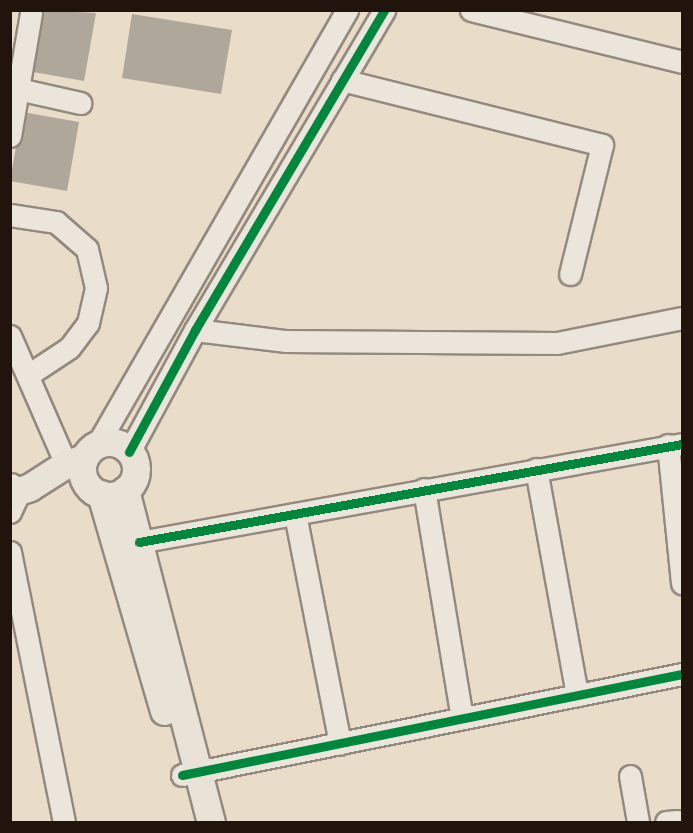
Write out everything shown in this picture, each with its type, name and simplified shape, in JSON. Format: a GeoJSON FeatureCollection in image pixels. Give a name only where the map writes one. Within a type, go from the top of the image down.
{"type":"FeatureCollection","features":[{"type":"Feature","properties":{"kind":"main road"},"geometry":{"type":"LineString","coordinates":[[16,493],[74,488],[94,472],[114,442],[129,452],[135,467],[135,476],[94,472]]}},
{"type":"Feature","properties":{"kind":"main road"},"geometry":{"type":"LineString","coordinates":[[94,472],[139,542],[190,773],[195,822]]}},
{"type":"Feature","properties":{"kind":"main road"},"geometry":{"type":"LineString","coordinates":[[94,472],[190,773],[211,822]]}},
{"type":"Feature","properties":{"kind":"street"},"geometry":{"type":"LineString","coordinates":[[10,336],[28,375],[94,472],[263,153],[347,10]]}},
{"type":"Feature","properties":{"kind":"street"},"geometry":{"type":"LineString","coordinates":[[129,452],[195,330],[384,10]]}},
{"type":"Feature","properties":{"kind":"street"},"geometry":{"type":"LineString","coordinates":[[471,10],[682,62]]}},
{"type":"Feature","properties":{"kind":"street"},"geometry":{"type":"LineString","coordinates":[[10,136],[17,75],[31,13]]}},
{"type":"Feature","properties":{"kind":"street"},"geometry":{"type":"LineString","coordinates":[[17,75],[80,103]]}},
{"type":"Feature","properties":{"kind":"street"},"geometry":{"type":"LineString","coordinates":[[342,80],[602,145],[570,274]]}},
{"type":"Feature","properties":{"kind":"street"},"geometry":{"type":"LineString","coordinates":[[263,153],[288,172]]}},
{"type":"Feature","properties":{"kind":"street"},"geometry":{"type":"LineString","coordinates":[[10,215],[57,222],[87,249],[96,288],[88,323],[69,348],[28,375]]}},
{"type":"Feature","properties":{"kind":"street"},"geometry":{"type":"LineString","coordinates":[[195,330],[286,341],[557,343],[682,318]]}},
{"type":"Feature","properties":{"kind":"street"},"geometry":{"type":"LineString","coordinates":[[139,542],[675,444],[682,583]]}},
{"type":"Feature","properties":{"kind":"street"},"geometry":{"type":"LineString","coordinates":[[536,469],[577,695]]}},
{"type":"Feature","properties":{"kind":"street"},"geometry":{"type":"LineString","coordinates":[[424,489],[462,718]]}},
{"type":"Feature","properties":{"kind":"street"},"geometry":{"type":"LineString","coordinates":[[295,514],[340,744]]}},
{"type":"Feature","properties":{"kind":"street"},"geometry":{"type":"LineString","coordinates":[[10,552],[63,822]]}},
{"type":"Feature","properties":{"kind":"street"},"geometry":{"type":"LineString","coordinates":[[190,773],[682,674]]}},
{"type":"Feature","properties":{"kind":"street"},"geometry":{"type":"LineString","coordinates":[[630,776],[639,822]]}},
{"type":"Feature","properties":{"kind":"building"},"geometry":{"type":"Polygon","coordinates":[[[38,10],[96,13],[84,81],[28,71],[38,10]]]}},
{"type":"Feature","properties":{"kind":"building"},"geometry":{"type":"Polygon","coordinates":[[[132,14],[232,30],[221,94],[122,78],[132,14]]]}},
{"type":"Feature","properties":{"kind":"building"},"geometry":{"type":"Polygon","coordinates":[[[22,112],[79,122],[67,191],[10,181],[22,112]]]}},
{"type":"Feature","properties":{"kind":"cycle path"},"geometry":{"type":"LineString","coordinates":[[129,452],[195,330],[384,10]]}},
{"type":"Feature","properties":{"kind":"cycle path"},"geometry":{"type":"LineString","coordinates":[[139,542],[682,444]]}},
{"type":"Feature","properties":{"kind":"cycle path"},"geometry":{"type":"LineString","coordinates":[[182,775],[682,674]]}}]}
